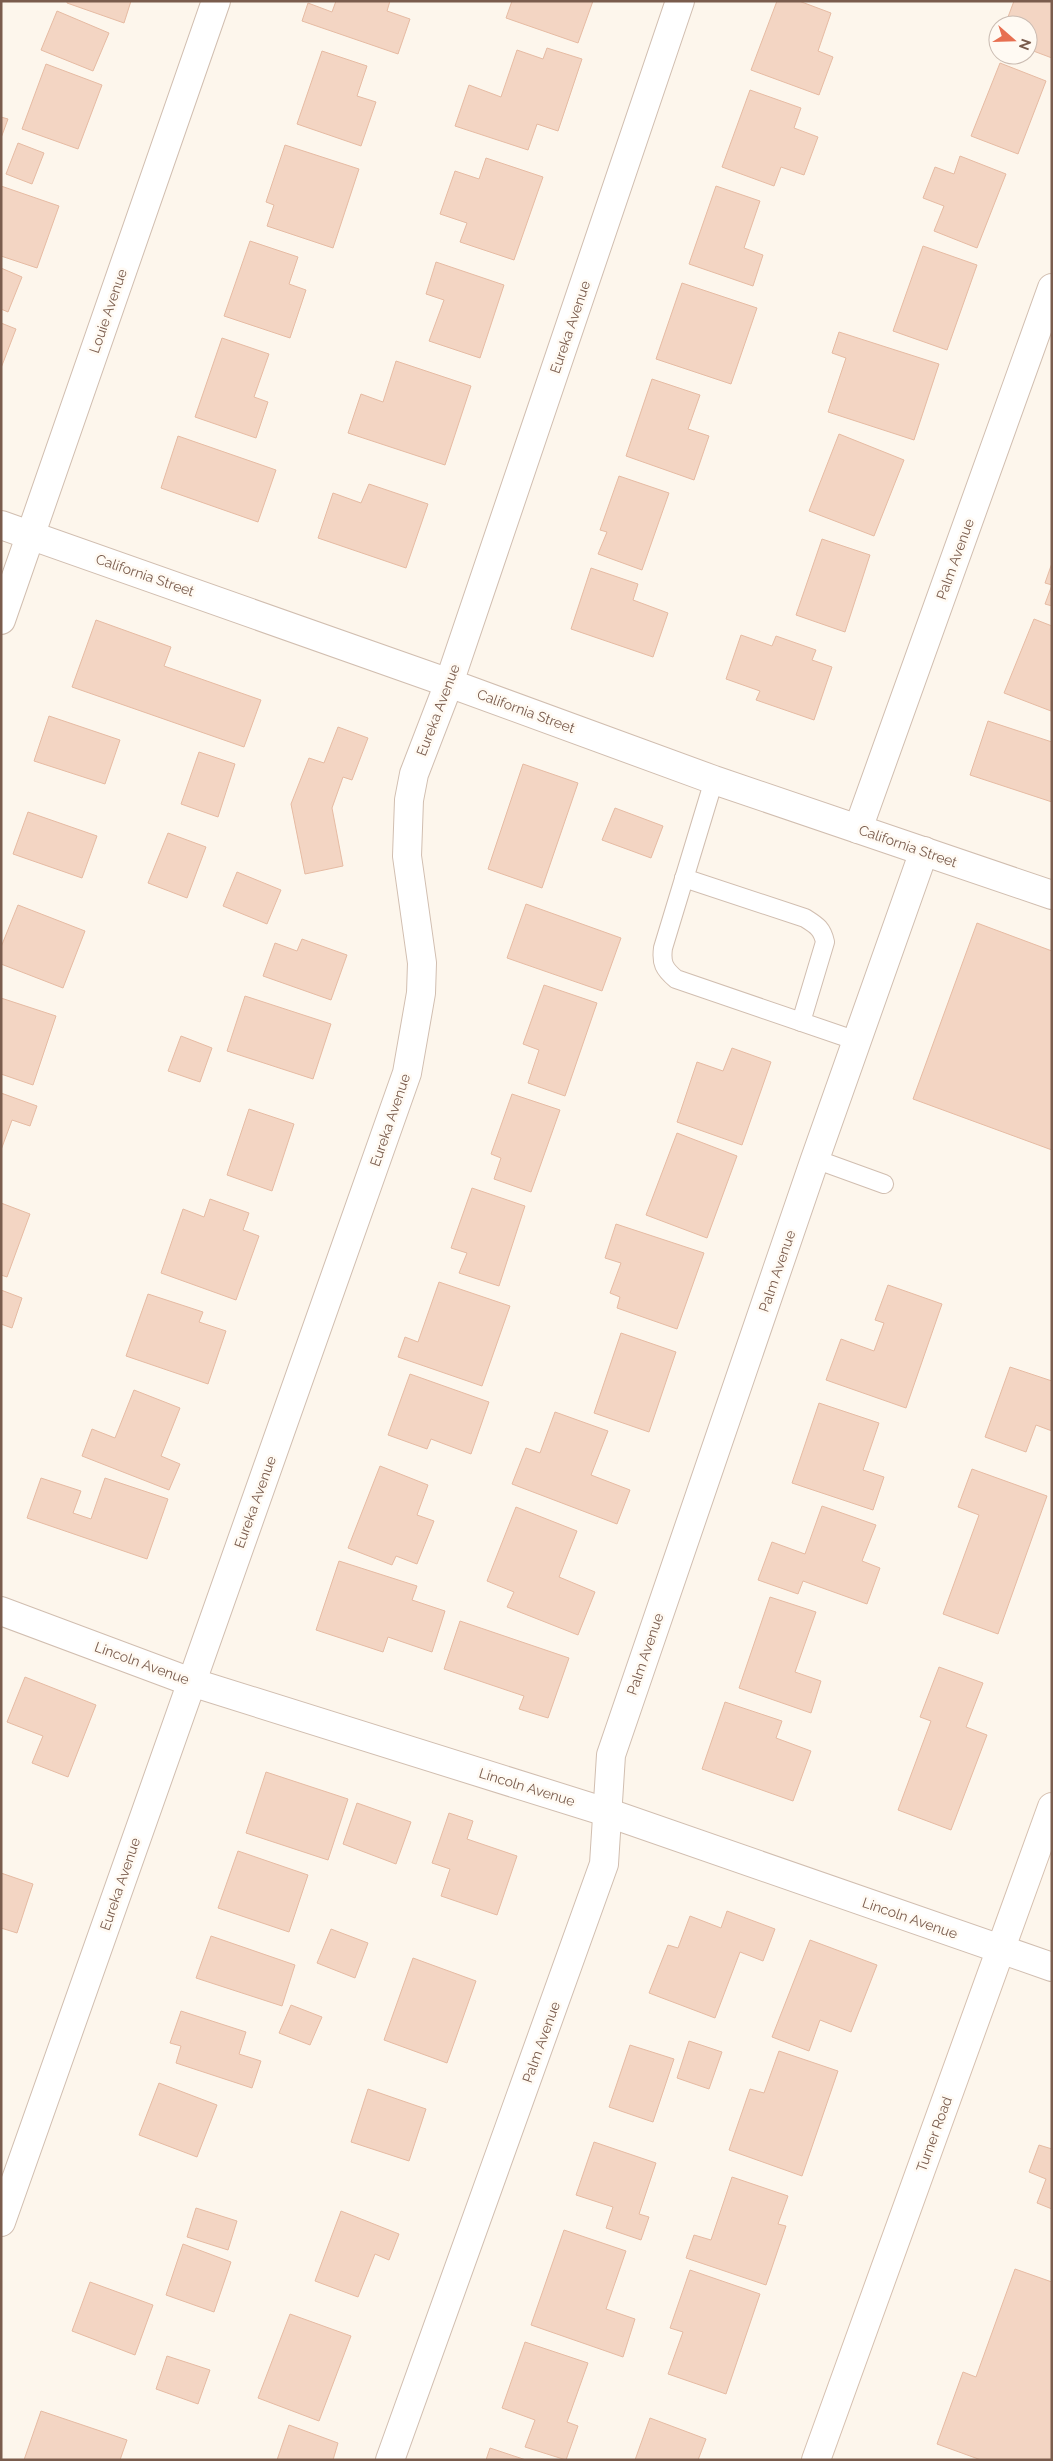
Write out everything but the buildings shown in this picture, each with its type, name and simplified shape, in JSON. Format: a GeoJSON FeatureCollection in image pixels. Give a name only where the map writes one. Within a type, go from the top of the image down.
{"type":"FeatureCollection","features":[{"type":"Feature","properties":{"kind":"street","name":"Louie Avenue"},"geometry":{"type":"LineString","coordinates":[[1,620],[216,1]]}},
{"type":"Feature","properties":{"kind":"street","name":"Eureka Avenue"},"geometry":{"type":"LineString","coordinates":[[1,2222],[407,1073],[421,993],[422,963],[408,856],[408,800],[414,774],[449,683],[680,1]]}},
{"type":"Feature","properties":{"kind":"street","name":"Palm Avenue"},"geometry":{"type":"LineString","coordinates":[[858,829],[1052,288]]}},
{"type":"Feature","properties":{"kind":"street","name":"California Street"},"geometry":{"type":"LineString","coordinates":[[1,525],[449,683],[714,780],[1052,896]]}},
{"type":"Feature","properties":{"kind":"street","name":"Palm Avenue"},"geometry":{"type":"LineString","coordinates":[[390,2460],[604,1864],[611,1755],[815,1159],[924,851]]}},
{"type":"Feature","properties":{"kind":"street","name":"Lincoln Avenue"},"geometry":{"type":"LineString","coordinates":[[1,1611],[191,1682],[606,1812],[1052,1967]]}},
{"type":"Feature","properties":{"kind":"street","name":"Turner Road"},"geometry":{"type":"LineString","coordinates":[[817,2459],[1052,1807]]}},
{"type":"Feature","properties":{"kind":"lane"},"geometry":{"type":"LineString","coordinates":[[714,780],[663,948],[661,960],[665,970],[676,979],[856,1041]]}},
{"type":"Feature","properties":{"kind":"lane"},"geometry":{"type":"LineString","coordinates":[[684,878],[805,918],[818,926],[823,932],[825,942],[801,1022]]}},
{"type":"Feature","properties":{"kind":"lane"},"geometry":{"type":"LineString","coordinates":[[815,1159],[884,1184]]}}]}
